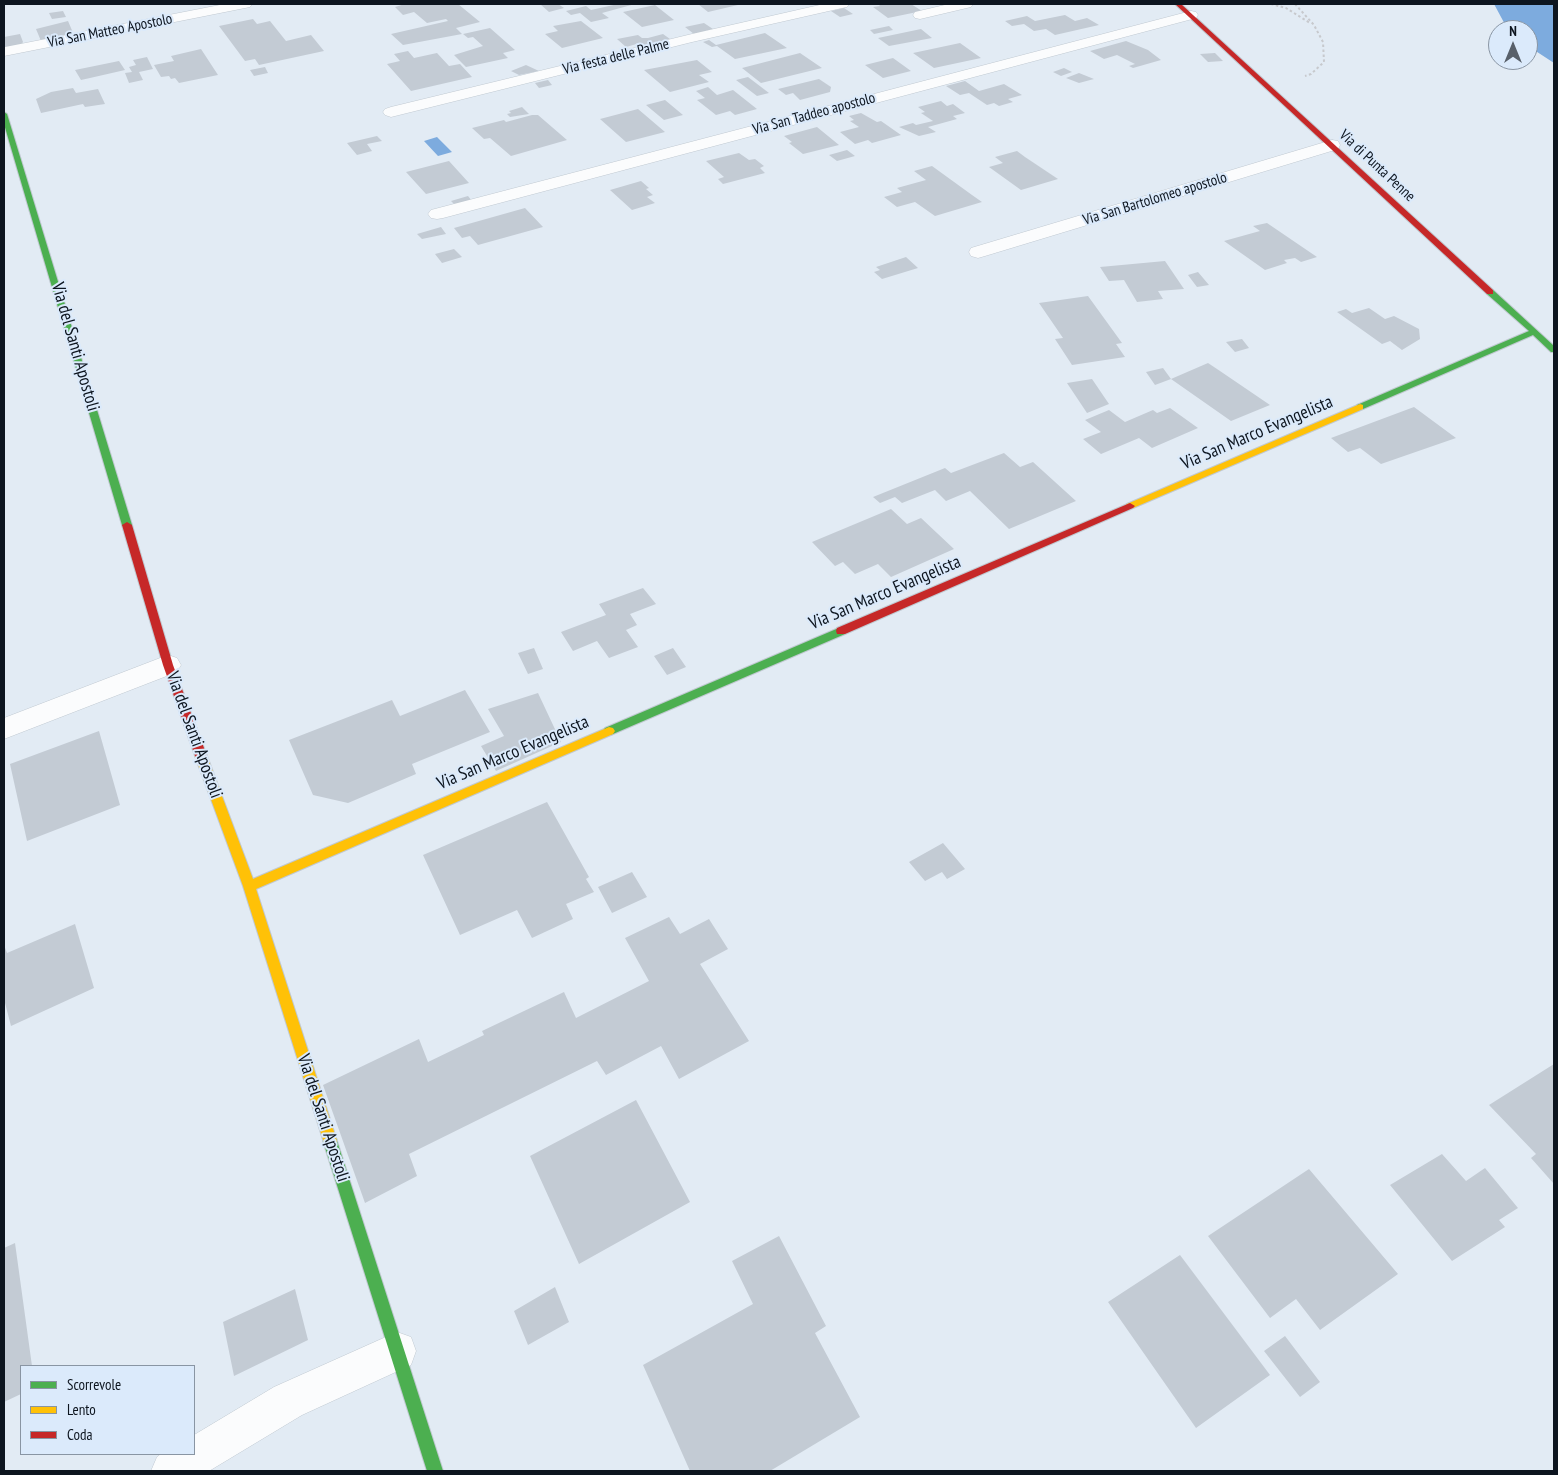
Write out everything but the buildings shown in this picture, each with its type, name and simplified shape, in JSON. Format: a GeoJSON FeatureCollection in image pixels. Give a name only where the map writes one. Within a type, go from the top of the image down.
{"type":"FeatureCollection","features":[{"type":"Feature","properties":{"kind":"street","name":"Via San Matteo Apostolo"},"geometry":{"type":"LineString","coordinates":[[5,52],[245,4]]}},
{"type":"Feature","properties":{"kind":"street","name":"Via festa delle Palme"},"geometry":{"type":"LineString","coordinates":[[391,112],[692,38],[842,4]]}},
{"type":"Feature","properties":{"kind":"street"},"geometry":{"type":"LineString","coordinates":[[920,15],[966,4]]}},
{"type":"Feature","properties":{"kind":"street","name":"Via di Punta Penne"},"geometry":{"type":"LineString","coordinates":[[1178,4],[1554,350]]}},
{"type":"Feature","properties":{"kind":"street","name":"Via San Taddeo apostolo"},"geometry":{"type":"LineString","coordinates":[[437,214],[1191,14]]}},
{"type":"Feature","properties":{"kind":"street","name":"Via del Santi Apostoli"},"geometry":{"type":"LineString","coordinates":[[4,114],[168,665],[249,886],[435,1471]]}},
{"type":"Feature","properties":{"kind":"street","name":"Via San Bartolomeo apostolo"},"geometry":{"type":"LineString","coordinates":[[978,252],[1332,145]]}},
{"type":"Feature","properties":{"kind":"street","name":"Via San Marco Evangelista"},"geometry":{"type":"LineString","coordinates":[[249,886],[1534,332]]}},
{"type":"Feature","properties":{"kind":"street"},"geometry":{"type":"LineString","coordinates":[[4,729],[168,665]]}},
{"type":"Feature","properties":{"kind":"street"},"geometry":{"type":"LineString","coordinates":[[170,1471],[288,1401],[397,1351]]}},
{"type":"Feature","properties":{"kind":"path"},"geometry":{"type":"LineString","coordinates":[[1271,4],[1286,8],[1314,25]]}},
{"type":"Feature","properties":{"kind":"path"},"geometry":{"type":"LineString","coordinates":[[1268,86],[1311,74],[1324,62],[1322,42],[1314,25],[1295,4]]}},
{"type":"Feature","properties":{"kind":"water"},"geometry":{"type":"Polygon","coordinates":[[[1494,4],[1554,4],[1554,63],[1538,53],[1538,20],[1503,20],[1494,4]]]}},
{"type":"Feature","properties":{"kind":"water"},"geometry":{"type":"Polygon","coordinates":[[[437,137],[452,152],[438,156],[424,141],[437,137]]]}},
{"type":"Feature","properties":{"kind":"traffic: fast"},"geometry":{"type":"LineString","coordinates":[[4,114],[127,525]]}},
{"type":"Feature","properties":{"kind":"traffic: fast"},"geometry":{"type":"LineString","coordinates":[[1490,292],[1554,350]]}},
{"type":"Feature","properties":{"kind":"traffic: fast"},"geometry":{"type":"LineString","coordinates":[[1360,407],[1534,332]]}},
{"type":"Feature","properties":{"kind":"traffic: fast"},"geometry":{"type":"LineString","coordinates":[[609,731],[841,631]]}},
{"type":"Feature","properties":{"kind":"traffic: fast"},"geometry":{"type":"LineString","coordinates":[[330,1141],[435,1471]]}},
{"type":"Feature","properties":{"kind":"traffic: slow"},"geometry":{"type":"LineString","coordinates":[[1130,506],[1360,407]]}},
{"type":"Feature","properties":{"kind":"traffic: slow"},"geometry":{"type":"LineString","coordinates":[[249,886],[609,731]]}},
{"type":"Feature","properties":{"kind":"traffic: slow"},"geometry":{"type":"LineString","coordinates":[[201,756],[249,886],[330,1141]]}},
{"type":"Feature","properties":{"kind":"traffic: jam"},"geometry":{"type":"LineString","coordinates":[[1178,4],[1490,292]]}},
{"type":"Feature","properties":{"kind":"traffic: jam"},"geometry":{"type":"LineString","coordinates":[[841,631],[1130,506]]}},
{"type":"Feature","properties":{"kind":"traffic: jam"},"geometry":{"type":"LineString","coordinates":[[127,525],[168,665],[201,756]]}}]}
